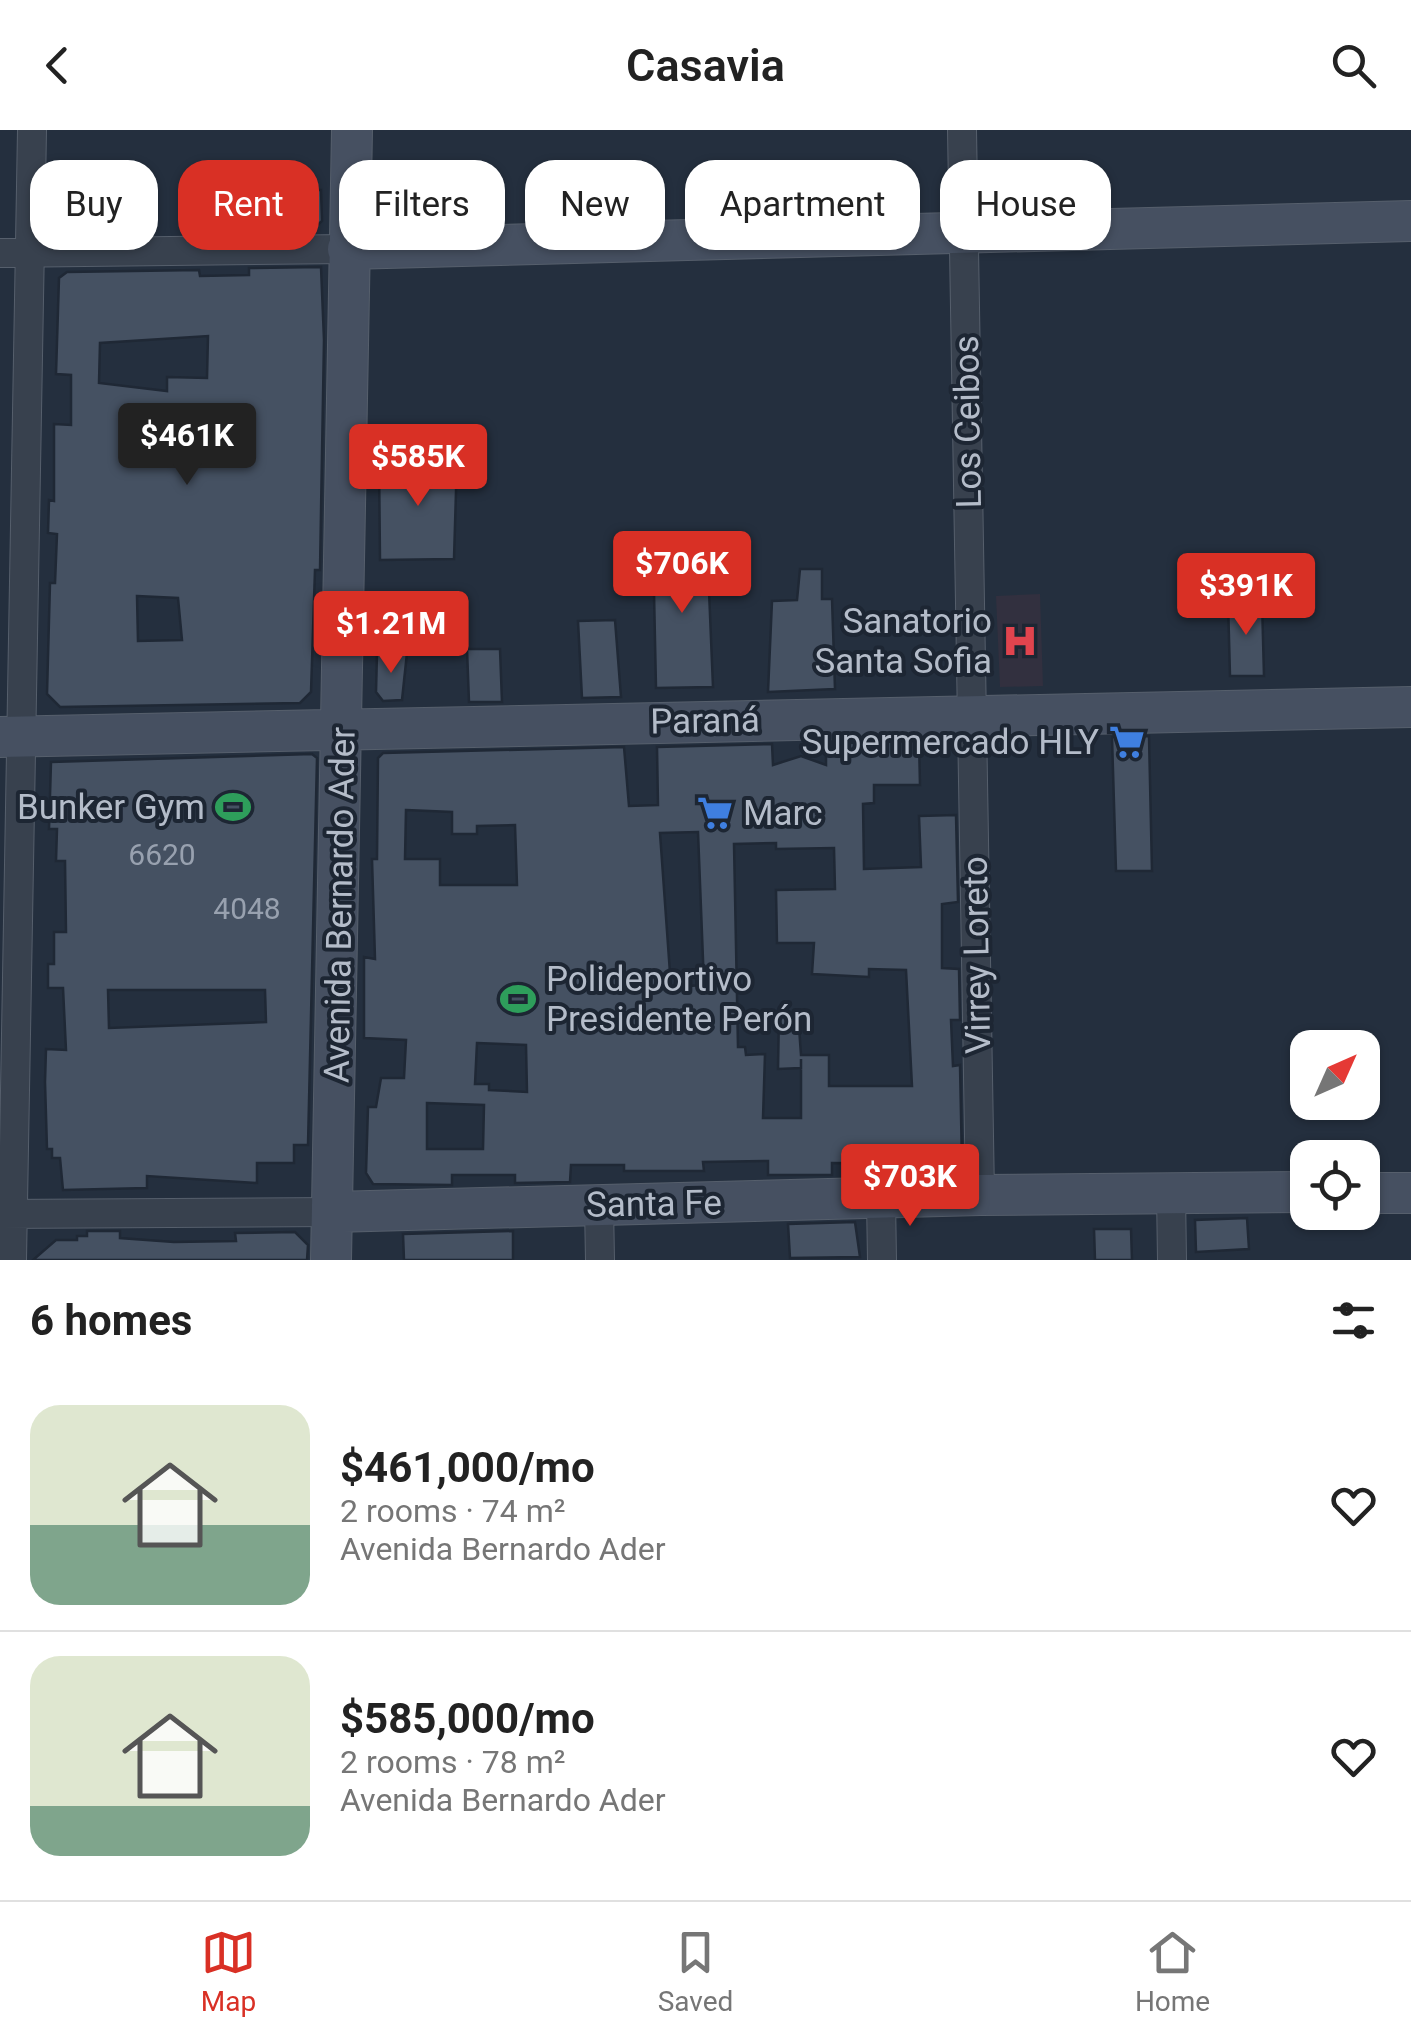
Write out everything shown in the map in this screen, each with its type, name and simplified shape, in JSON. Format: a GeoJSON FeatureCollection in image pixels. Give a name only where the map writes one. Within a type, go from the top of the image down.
{"type":"FeatureCollection","features":[{"type":"Feature","properties":{"kind":"street"},"geometry":{"type":"LineString","coordinates":[[12,1260],[7,1214],[12,737],[32,130]]}},
{"type":"Feature","properties":{"kind":"street","name":"Avenida Bernardo Ader"},"geometry":{"type":"LineString","coordinates":[[351,160],[352,130]]}},
{"type":"Feature","properties":{"kind":"street","name":"Los Ceibos"},"geometry":{"type":"LineString","coordinates":[[962,130],[963,160]]}},
{"type":"Feature","properties":{"kind":"street"},"geometry":{"type":"LineString","coordinates":[[1111,227],[1411,221]]}},
{"type":"Feature","properties":{"kind":"street"},"geometry":{"type":"LineString","coordinates":[[505,245],[940,231]]}},
{"type":"Feature","properties":{"kind":"street"},"geometry":{"type":"LineString","coordinates":[[0,253],[348,250]]}},
{"type":"Feature","properties":{"kind":"street","name":"Avenida Bernardo Ader"},"geometry":{"type":"LineString","coordinates":[[331,1260],[344,730],[348,250]]}},
{"type":"Feature","properties":{"kind":"street","name":"Los Ceibos"},"geometry":{"type":"LineString","coordinates":[[964,250],[973,714]]}},
{"type":"Feature","properties":{"kind":"street","name":"Paraná"},"geometry":{"type":"LineString","coordinates":[[12,737],[973,714],[1411,708]]}},
{"type":"Feature","properties":{"kind":"street","name":"Virrey Loreto"},"geometry":{"type":"LineString","coordinates":[[973,714],[980,1196]]}},
{"type":"Feature","properties":{"kind":"street"},"geometry":{"type":"LineString","coordinates":[[1172,1192],[1172,1260]]}},
{"type":"Feature","properties":{"kind":"street","name":"Santa Fe"},"geometry":{"type":"LineString","coordinates":[[7,1214],[333,1212],[1290,1192]]}},
{"type":"Feature","properties":{"kind":"street"},"geometry":{"type":"LineString","coordinates":[[1380,1193],[1411,1193]]}},
{"type":"Feature","properties":{"kind":"street"},"geometry":{"type":"LineString","coordinates":[[881,1198],[882,1260]]}},
{"type":"Feature","properties":{"kind":"street"},"geometry":{"type":"LineString","coordinates":[[599,1206],[600,1260]]}},
{"type":"Feature","properties":{"kind":"shaded area","name":"Sanatorio Santa Sofia"},"geometry":{"type":"Polygon","coordinates":[[[1040,594],[1043,686],[1000,687],[996,596],[1040,594]]]}},
{"type":"Feature","properties":{"kind":"building"},"geometry":{"type":"Polygon","coordinates":[[[319,190],[321,190],[319,224],[319,190]]]}},
{"type":"Feature","properties":{"kind":"building"},"geometry":{"type":"Polygon","coordinates":[[[321,267],[324,340],[320,570],[315,570],[311,692],[300,703],[60,707],[47,694],[50,583],[55,583],[57,534],[48,533],[49,500],[54,501],[54,424],[71,425],[71,375],[56,374],[59,278],[67,272],[199,270],[200,276],[249,275],[249,268],[321,267]],[[208,336],[100,343],[99,383],[167,391],[167,377],[207,378],[208,336]],[[137,596],[138,641],[182,640],[178,598],[137,596]]]}},
{"type":"Feature","properties":{"kind":"building"},"geometry":{"type":"Polygon","coordinates":[[[457,458],[454,559],[380,560],[379,460],[457,458]]]}},
{"type":"Feature","properties":{"kind":"building"},"geometry":{"type":"Polygon","coordinates":[[[707,542],[713,687],[656,688],[653,545],[707,542]]]}},
{"type":"Feature","properties":{"kind":"building"},"geometry":{"type":"Polygon","coordinates":[[[800,569],[822,569],[822,599],[832,599],[835,689],[768,692],[772,601],[797,600],[800,569]]]}},
{"type":"Feature","properties":{"kind":"building"},"geometry":{"type":"Polygon","coordinates":[[[1228,601],[1262,601],[1264,676],[1230,676],[1228,601]]]}},
{"type":"Feature","properties":{"kind":"building"},"geometry":{"type":"Polygon","coordinates":[[[615,620],[621,697],[582,698],[578,621],[615,620]]]}},
{"type":"Feature","properties":{"kind":"building"},"geometry":{"type":"Polygon","coordinates":[[[467,649],[500,649],[502,702],[469,702],[467,649]]]}},
{"type":"Feature","properties":{"kind":"building"},"geometry":{"type":"Polygon","coordinates":[[[377,653],[407,653],[402,700],[383,701],[376,692],[377,653]]]}},
{"type":"Feature","properties":{"kind":"building"},"geometry":{"type":"Polygon","coordinates":[[[1149,736],[1152,871],[1116,871],[1112,737],[1149,736]]]}},
{"type":"Feature","properties":{"kind":"building"},"geometry":{"type":"Polygon","coordinates":[[[919,741],[920,785],[874,785],[874,803],[863,804],[864,869],[921,867],[919,816],[956,815],[958,902],[942,904],[942,968],[959,969],[960,1020],[951,1020],[953,1066],[960,1065],[962,1164],[832,1163],[832,1175],[768,1175],[768,1161],[703,1162],[704,1171],[624,1171],[624,1165],[571,1165],[570,1182],[515,1183],[515,1175],[452,1175],[452,1185],[373,1184],[366,1173],[368,1107],[376,1107],[381,1078],[404,1078],[406,1040],[364,1038],[364,957],[375,959],[372,859],[377,859],[378,758],[383,753],[624,747],[629,806],[658,805],[657,747],[772,744],[773,765],[801,756],[826,765],[826,748],[845,748],[845,743],[919,741]],[[406,810],[405,859],[440,859],[440,885],[517,885],[515,825],[477,826],[477,834],[452,834],[452,812],[406,810]],[[698,832],[660,833],[671,987],[704,985],[698,832]],[[776,843],[734,844],[738,1047],[745,1047],[746,1055],[765,1054],[763,1118],[801,1118],[801,1068],[778,1069],[779,1014],[798,1013],[801,1055],[829,1055],[829,1086],[912,1086],[906,970],[869,969],[869,977],[812,974],[814,943],[777,943],[776,890],[835,889],[834,848],[776,849],[776,843]],[[477,1043],[475,1084],[489,1084],[489,1090],[527,1092],[526,1045],[477,1043]],[[427,1103],[427,1149],[483,1149],[484,1105],[427,1103]]]}},
{"type":"Feature","properties":{"kind":"building"},"geometry":{"type":"Polygon","coordinates":[[[312,754],[317,758],[308,1145],[294,1145],[294,1163],[257,1163],[257,1183],[147,1176],[147,1188],[63,1190],[60,1158],[52,1158],[52,1149],[47,1149],[45,1082],[46,1049],[66,1050],[63,988],[48,988],[48,964],[54,964],[54,932],[66,932],[65,861],[56,861],[57,829],[49,829],[51,762],[312,754]],[[108,990],[109,1028],[266,1022],[265,990],[108,990]]]}},
{"type":"Feature","properties":{"kind":"building"},"geometry":{"type":"Polygon","coordinates":[[[1247,1218],[1249,1249],[1196,1252],[1195,1220],[1247,1218]]]}},
{"type":"Feature","properties":{"kind":"building"},"geometry":{"type":"Polygon","coordinates":[[[855,1222],[860,1257],[790,1258],[788,1224],[855,1222]]]}},
{"type":"Feature","properties":{"kind":"building"},"geometry":{"type":"Polygon","coordinates":[[[1094,1229],[1131,1229],[1132,1260],[1095,1260],[1094,1229]]]}},
{"type":"Feature","properties":{"kind":"building"},"geometry":{"type":"Polygon","coordinates":[[[87,1231],[120,1231],[120,1238],[174,1242],[236,1241],[235,1233],[295,1232],[308,1245],[307,1260],[33,1260],[56,1240],[77,1240],[77,1236],[87,1236],[87,1231]]]}},
{"type":"Feature","properties":{"kind":"building"},"geometry":{"type":"Polygon","coordinates":[[[513,1231],[513,1260],[404,1260],[403,1234],[513,1231]]]}},
{"type":"Feature","properties":{"kind":"place","name":"Sanatorio Santa Sofia"},"geometry":{"type":"Point","coordinates":[1020,641]}},
{"type":"Feature","properties":{"kind":"place","name":"Supermercado HLY"},"geometry":{"type":"Point","coordinates":[1127,742]}},
{"type":"Feature","properties":{"kind":"place","name":"Bunker Gym"},"geometry":{"type":"Point","coordinates":[233,807]}},
{"type":"Feature","properties":{"kind":"place","name":"Marc"},"geometry":{"type":"Point","coordinates":[715,813]}},
{"type":"Feature","properties":{"kind":"place","name":"Polideportivo Presidente Perón"},"geometry":{"type":"Point","coordinates":[518,999]}}]}
